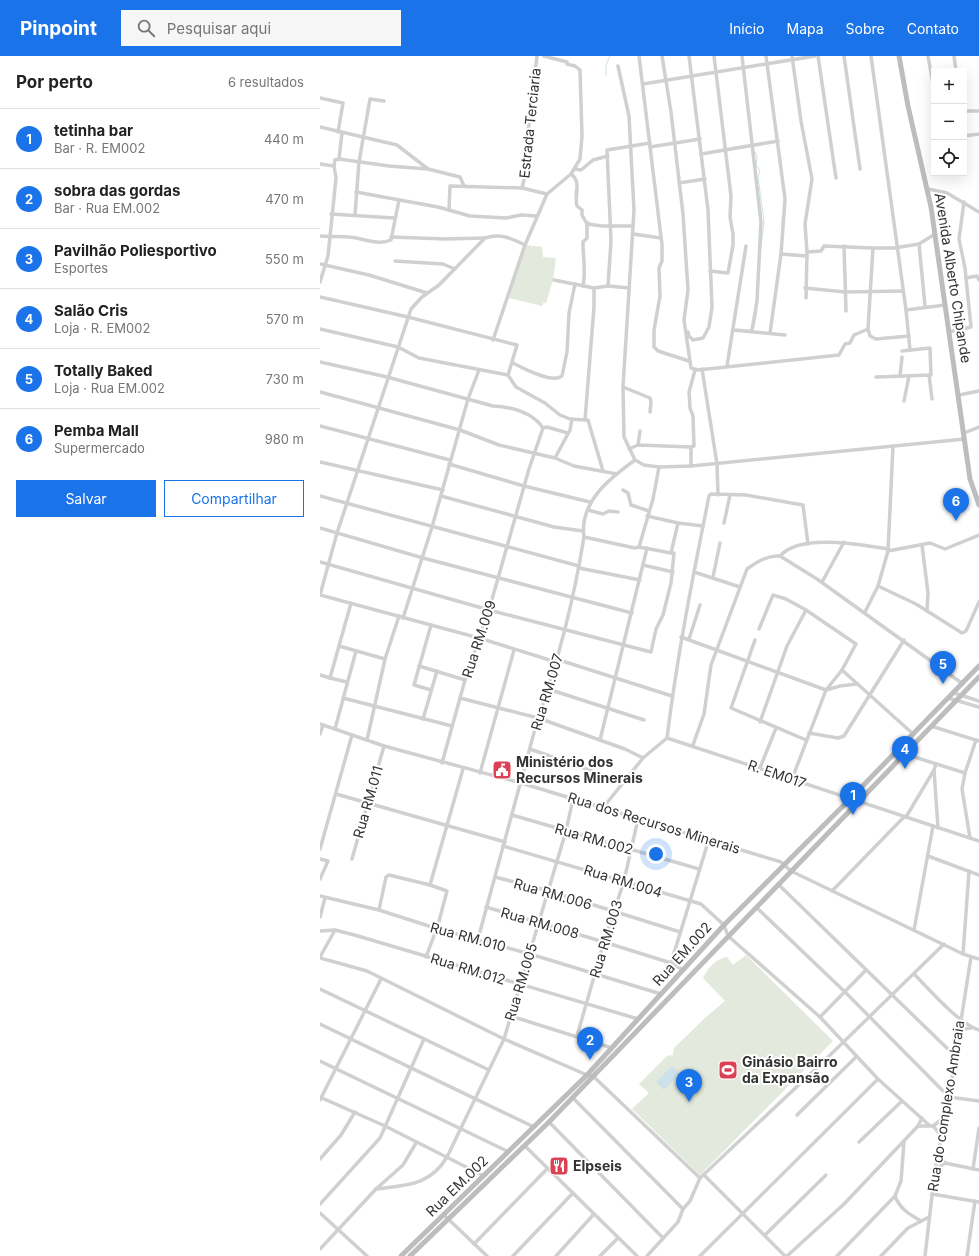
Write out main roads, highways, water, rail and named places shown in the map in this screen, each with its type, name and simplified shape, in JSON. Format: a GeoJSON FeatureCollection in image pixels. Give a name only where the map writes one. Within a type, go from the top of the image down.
{"type":"FeatureCollection","features":[{"type":"Feature","properties":{"kind":"water"},"geometry":{"type":"Polygon","coordinates":[[[672,1066],[680,1074],[664,1090],[656,1082],[672,1066]]]}},
{"type":"Feature","properties":{"kind":"waterway"},"geometry":{"type":"LineString","coordinates":[[606,76],[606,65],[610,56]]}},
{"type":"Feature","properties":{"kind":"waterway"},"geometry":{"type":"LineString","coordinates":[[755,152],[757,157],[756,165],[760,171],[758,177],[764,221],[761,247]]}},
{"type":"Feature","properties":{"kind":"waterway"},"geometry":{"type":"LineString","coordinates":[[575,190],[575,198]]}},
{"type":"Feature","properties":{"kind":"waterway"},"geometry":{"type":"LineString","coordinates":[[782,218],[782,225]]}},
{"type":"Feature","properties":{"kind":"waterway"},"geometry":{"type":"LineString","coordinates":[[754,327],[757,311]]}},
{"type":"Feature","properties":{"kind":"waterway"},"geometry":{"type":"LineString","coordinates":[[738,329],[751,330]]}},
{"type":"Feature","properties":{"kind":"place","name":"Pemba Mall"},"geometry":{"type":"Point","coordinates":[956,521]}},
{"type":"Feature","properties":{"kind":"place","name":"Totally Baked"},"geometry":{"type":"Point","coordinates":[943,684]}},
{"type":"Feature","properties":{"kind":"place","name":"Salão Cris"},"geometry":{"type":"Point","coordinates":[905,769]}},
{"type":"Feature","properties":{"kind":"place","name":"Ministério dos Recursos Minerais"},"geometry":{"type":"Point","coordinates":[502,770]}},
{"type":"Feature","properties":{"kind":"place","name":"tetinha bar"},"geometry":{"type":"Point","coordinates":[853,815]}},
{"type":"Feature","properties":{"kind":"place","name":"sobra das gordas"},"geometry":{"type":"Point","coordinates":[590,1060]}},
{"type":"Feature","properties":{"kind":"place","name":"Ginásio Bairro da Expansão"},"geometry":{"type":"Point","coordinates":[728,1070]}},
{"type":"Feature","properties":{"kind":"place","name":"Pavilhão Poliesportivo"},"geometry":{"type":"Point","coordinates":[689,1102]}},
{"type":"Feature","properties":{"kind":"place","name":"Elpseis"},"geometry":{"type":"Point","coordinates":[559,1166]}}]}
